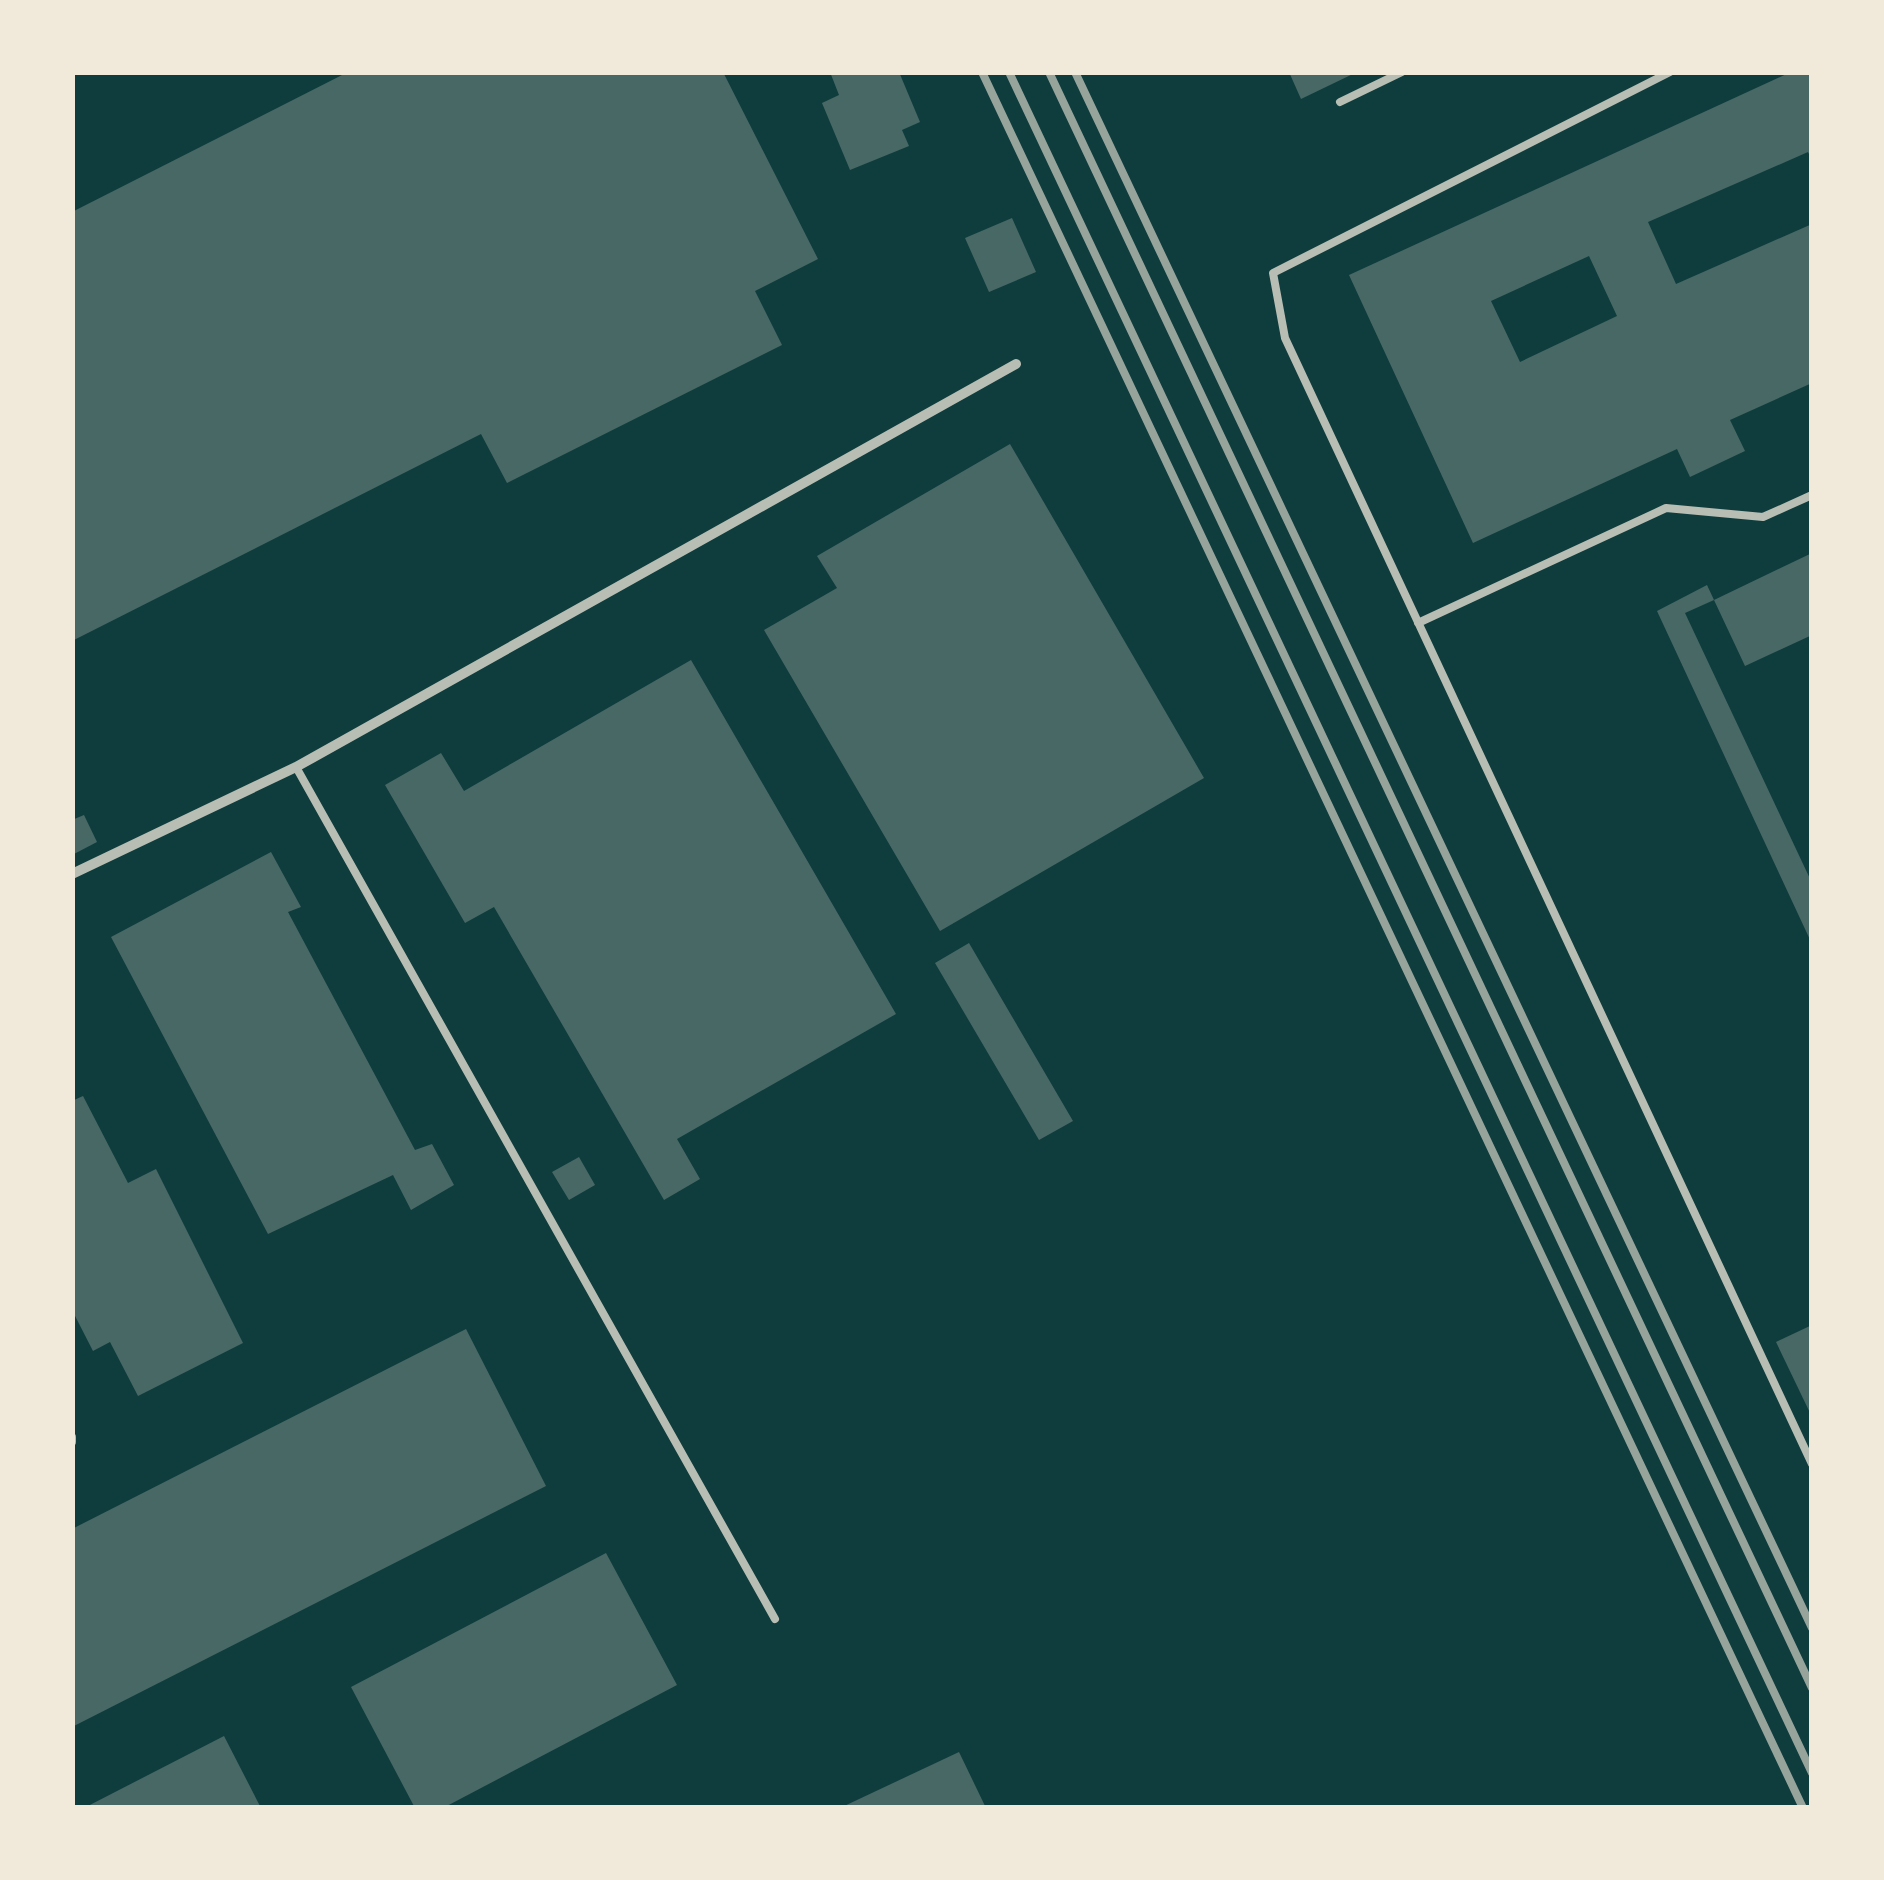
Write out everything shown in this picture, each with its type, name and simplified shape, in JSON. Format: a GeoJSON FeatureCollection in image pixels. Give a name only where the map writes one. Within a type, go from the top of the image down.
{"type":"FeatureCollection","features":[{"type":"Feature","properties":{"kind":"street"},"geometry":{"type":"LineString","coordinates":[[72,874],[296,767],[1016,364]]}},
{"type":"Feature","properties":{"kind":"lane"},"geometry":{"type":"LineString","coordinates":[[1340,102],[1402,72]]}},
{"type":"Feature","properties":{"kind":"lane"},"geometry":{"type":"LineString","coordinates":[[1670,72],[1273,273],[1284,338],[1812,1464]]}},
{"type":"Feature","properties":{"kind":"lane"},"geometry":{"type":"LineString","coordinates":[[1418,623],[1666,508],[1763,517],[1812,495]]}},
{"type":"Feature","properties":{"kind":"lane"},"geometry":{"type":"LineString","coordinates":[[296,767],[775,1619]]}},
{"type":"Feature","properties":{"kind":"building"},"geometry":{"type":"Polygon","coordinates":[[[348,72],[723,72],[818,259],[755,291],[782,345],[507,483],[481,434],[72,641],[72,212],[348,72]]]}},
{"type":"Feature","properties":{"kind":"building"},"geometry":{"type":"Polygon","coordinates":[[[830,72],[899,72],[920,122],[902,130],[909,146],[850,170],[822,103],[839,95],[830,72]]]}},
{"type":"Feature","properties":{"kind":"building"},"geometry":{"type":"Polygon","coordinates":[[[1289,72],[1357,72],[1301,99],[1289,72]]]}},
{"type":"Feature","properties":{"kind":"building"},"geometry":{"type":"Polygon","coordinates":[[[1791,72],[1812,72],[1812,160],[1808,152],[1648,222],[1676,284],[1812,224],[1812,383],[1730,420],[1745,451],[1690,477],[1677,449],[1473,543],[1349,275],[1791,72]],[[1589,256],[1491,301],[1520,362],[1617,316],[1589,256]]]}},
{"type":"Feature","properties":{"kind":"building"},"geometry":{"type":"Polygon","coordinates":[[[1012,218],[1036,272],[989,292],[965,238],[1012,218]]]}},
{"type":"Feature","properties":{"kind":"building"},"geometry":{"type":"Polygon","coordinates":[[[1010,444],[1204,778],[940,931],[764,630],[837,588],[817,556],[1010,444]]]}},
{"type":"Feature","properties":{"kind":"building"},"geometry":{"type":"Polygon","coordinates":[[[1812,553],[1812,635],[1745,666],[1714,600],[1812,553]]]}},
{"type":"Feature","properties":{"kind":"building"},"geometry":{"type":"Polygon","coordinates":[[[1707,585],[1714,600],[1685,613],[1812,883],[1812,944],[1657,611],[1707,585]]]}},
{"type":"Feature","properties":{"kind":"building"},"geometry":{"type":"Polygon","coordinates":[[[691,660],[896,1014],[677,1139],[700,1179],[664,1200],[494,907],[465,923],[385,785],[441,753],[464,791],[691,660]]]}},
{"type":"Feature","properties":{"kind":"building"},"geometry":{"type":"Polygon","coordinates":[[[84,815],[97,842],[74,854],[72,820],[84,815]]]}},
{"type":"Feature","properties":{"kind":"building"},"geometry":{"type":"Polygon","coordinates":[[[271,852],[301,907],[288,912],[415,1150],[432,1144],[454,1185],[411,1210],[393,1175],[268,1234],[111,937],[271,852]]]}},
{"type":"Feature","properties":{"kind":"building"},"geometry":{"type":"Polygon","coordinates":[[[969,943],[1073,1121],[1039,1140],[935,963],[969,943]]]}},
{"type":"Feature","properties":{"kind":"building"},"geometry":{"type":"Polygon","coordinates":[[[83,1096],[128,1183],[156,1169],[243,1343],[138,1396],[110,1342],[93,1351],[72,1310],[72,1101],[83,1096]]]}},
{"type":"Feature","properties":{"kind":"building"},"geometry":{"type":"Polygon","coordinates":[[[579,1157],[595,1185],[569,1200],[552,1172],[579,1157]]]}},
{"type":"Feature","properties":{"kind":"building"},"geometry":{"type":"Polygon","coordinates":[[[1812,1325],[1812,1417],[1776,1342],[1812,1325]]]}},
{"type":"Feature","properties":{"kind":"building"},"geometry":{"type":"Polygon","coordinates":[[[466,1329],[546,1486],[72,1727],[72,1529],[466,1329]]]}},
{"type":"Feature","properties":{"kind":"building"},"geometry":{"type":"Polygon","coordinates":[[[606,1553],[677,1685],[443,1808],[415,1808],[351,1687],[606,1553]]]}},
{"type":"Feature","properties":{"kind":"building"},"geometry":{"type":"Polygon","coordinates":[[[224,1736],[261,1808],[84,1808],[224,1736]]]}},
{"type":"Feature","properties":{"kind":"building"},"geometry":{"type":"Polygon","coordinates":[[[959,1752],[986,1808],[840,1808],[959,1752]]]}},
{"type":"Feature","properties":{"kind":"railway"},"geometry":{"type":"LineString","coordinates":[[982,72],[1803,1808]]}},
{"type":"Feature","properties":{"kind":"railway"},"geometry":{"type":"LineString","coordinates":[[1009,72],[1812,1773]]}},
{"type":"Feature","properties":{"kind":"railway"},"geometry":{"type":"LineString","coordinates":[[1049,72],[1812,1688]]}},
{"type":"Feature","properties":{"kind":"railway"},"geometry":{"type":"LineString","coordinates":[[1075,72],[1812,1628]]}}]}
